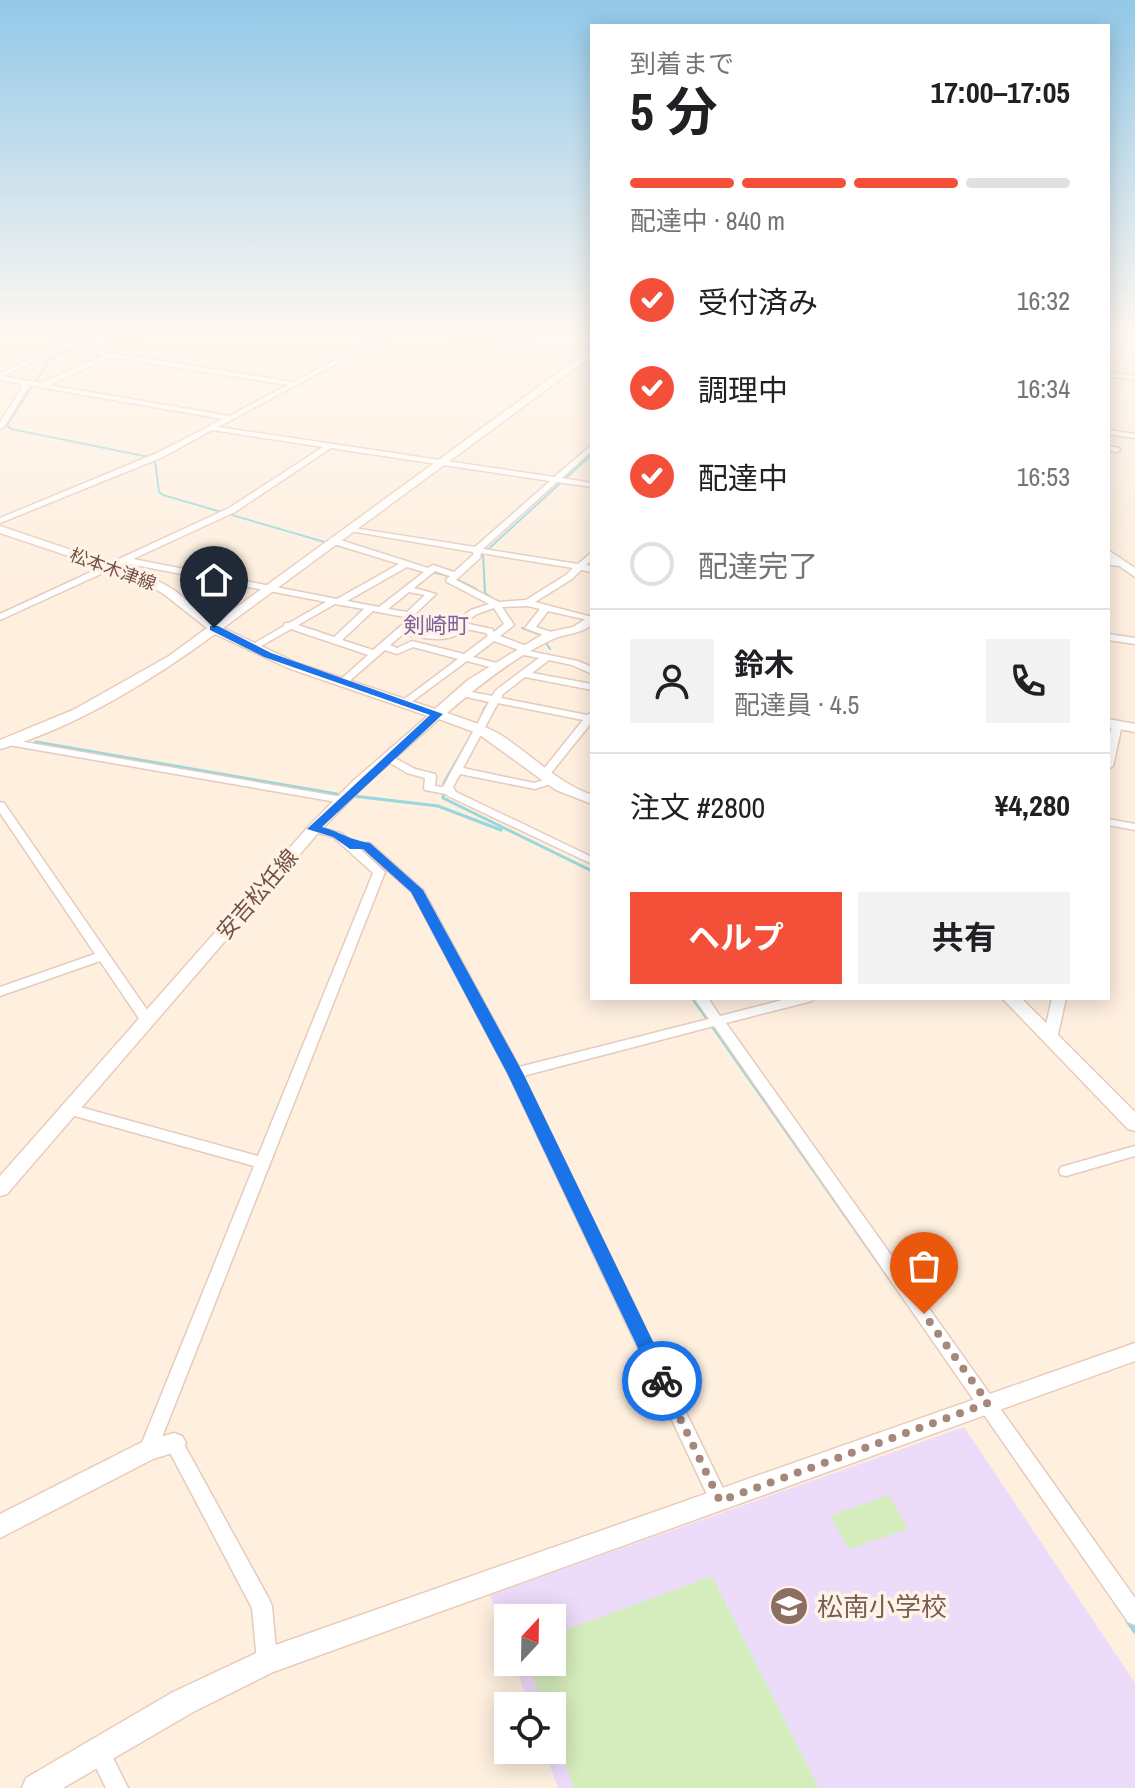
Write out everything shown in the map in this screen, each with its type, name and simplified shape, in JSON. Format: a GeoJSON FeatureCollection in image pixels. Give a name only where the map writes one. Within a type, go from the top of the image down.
{"type":"FeatureCollection","features":[{"type":"Feature","properties":{"kind":"street"},"geometry":{"type":"LineString","coordinates":[[4,743],[78,713],[141,679],[504,417]]}},
{"type":"Feature","properties":{"kind":"street"},"geometry":{"type":"LineString","coordinates":[[0,521],[153,458],[229,418]]}},
{"type":"Feature","properties":{"kind":"street"},"geometry":{"type":"LineString","coordinates":[[211,428],[590,485]]}},
{"type":"Feature","properties":{"kind":"street"},"geometry":{"type":"LineString","coordinates":[[1110,432],[1135,436]]}},
{"type":"Feature","properties":{"kind":"street"},"geometry":{"type":"LineString","coordinates":[[0,617],[226,513],[329,446]]}},
{"type":"Feature","properties":{"kind":"street"},"geometry":{"type":"LineString","coordinates":[[453,577],[560,481],[590,449]]}},
{"type":"Feature","properties":{"kind":"street","name":"松本木津線"},"geometry":{"type":"LineString","coordinates":[[0,529],[167,589],[214,628],[251,648],[477,728],[511,747],[546,778],[590,799]]}},
{"type":"Feature","properties":{"kind":"street"},"geometry":{"type":"LineString","coordinates":[[350,529],[590,569]]}},
{"type":"Feature","properties":{"kind":"street"},"geometry":{"type":"LineString","coordinates":[[331,543],[453,577],[496,604],[509,625],[406,703]]}},
{"type":"Feature","properties":{"kind":"street"},"geometry":{"type":"LineString","coordinates":[[1110,555],[1135,574]]}},
{"type":"Feature","properties":{"kind":"street"},"geometry":{"type":"LineString","coordinates":[[528,603],[581,567],[590,557]]}},
{"type":"Feature","properties":{"kind":"street"},"geometry":{"type":"LineString","coordinates":[[125,560],[489,631],[493,637],[524,650],[590,670]]}},
{"type":"Feature","properties":{"kind":"street"},"geometry":{"type":"LineString","coordinates":[[1110,562],[1121,563]]}},
{"type":"Feature","properties":{"kind":"street"},"geometry":{"type":"LineString","coordinates":[[251,648],[288,625],[405,565]]}},
{"type":"Feature","properties":{"kind":"street"},"geometry":{"type":"LineString","coordinates":[[335,641],[428,572]]}},
{"type":"Feature","properties":{"kind":"street"},"geometry":{"type":"LineString","coordinates":[[343,682],[401,631],[432,594],[381,579]]}},
{"type":"Feature","properties":{"kind":"street"},"geometry":{"type":"LineString","coordinates":[[401,631],[439,639],[455,636],[472,611],[496,604],[528,603],[590,618]]}},
{"type":"Feature","properties":{"kind":"street"},"geometry":{"type":"LineString","coordinates":[[546,607],[530,628],[546,638]]}},
{"type":"Feature","properties":{"kind":"street","name":"安吉松任線"},"geometry":{"type":"LineString","coordinates":[[0,1189],[342,800],[462,692],[524,650],[546,638],[577,630],[590,620]]}},
{"type":"Feature","properties":{"kind":"street"},"geometry":{"type":"LineString","coordinates":[[288,625],[375,654]]}},
{"type":"Feature","properties":{"kind":"street"},"geometry":{"type":"LineString","coordinates":[[577,630],[590,633]]}},
{"type":"Feature","properties":{"kind":"street"},"geometry":{"type":"LineString","coordinates":[[1110,637],[1135,641]]}},
{"type":"Feature","properties":{"kind":"street"},"geometry":{"type":"LineString","coordinates":[[431,647],[439,639]]}},
{"type":"Feature","properties":{"kind":"street"},"geometry":{"type":"LineString","coordinates":[[384,646],[397,651],[412,644],[431,647],[498,666]]}},
{"type":"Feature","properties":{"kind":"street"},"geometry":{"type":"LineString","coordinates":[[450,791],[448,787],[490,699],[547,657]]}},
{"type":"Feature","properties":{"kind":"street"},"geometry":{"type":"LineString","coordinates":[[523,674],[590,687]]}},
{"type":"Feature","properties":{"kind":"street"},"geometry":{"type":"LineString","coordinates":[[435,683],[490,699],[590,718]]}},
{"type":"Feature","properties":{"kind":"street"},"geometry":{"type":"LineString","coordinates":[[457,770],[535,786],[546,778],[590,719]]}},
{"type":"Feature","properties":{"kind":"street"},"geometry":{"type":"LineString","coordinates":[[1110,745],[1112,724],[1135,728]]}},
{"type":"Feature","properties":{"kind":"street"},"geometry":{"type":"LineString","coordinates":[[4,743],[342,800]]}},
{"type":"Feature","properties":{"kind":"street"},"geometry":{"type":"LineString","coordinates":[[387,758],[411,771],[431,776],[429,788],[450,791],[590,860]]}},
{"type":"Feature","properties":{"kind":"street"},"geometry":{"type":"LineString","coordinates":[[0,805],[147,1020]]}},
{"type":"Feature","properties":{"kind":"street"},"geometry":{"type":"LineString","coordinates":[[1110,822],[1135,827]]}},
{"type":"Feature","properties":{"kind":"street"},"geometry":{"type":"LineString","coordinates":[[148,1450],[379,872],[354,846],[337,835],[314,829]]}},
{"type":"Feature","properties":{"kind":"street"},"geometry":{"type":"LineString","coordinates":[[354,846],[366,845],[417,890],[515,1073],[720,1501]]}},
{"type":"Feature","properties":{"kind":"street"},"geometry":{"type":"LineString","coordinates":[[0,992],[101,956]]}},
{"type":"Feature","properties":{"kind":"street"},"geometry":{"type":"LineString","coordinates":[[702,1000],[712,1024],[988,1403],[1135,1615]]}},
{"type":"Feature","properties":{"kind":"street"},"geometry":{"type":"LineString","coordinates":[[515,1073],[800,1000]]}},
{"type":"Feature","properties":{"kind":"street"},"geometry":{"type":"LineString","coordinates":[[1013,1000],[1135,1124]]}},
{"type":"Feature","properties":{"kind":"street"},"geometry":{"type":"LineString","coordinates":[[1050,1039],[1059,1000]]}},
{"type":"Feature","properties":{"kind":"street"},"geometry":{"type":"LineString","coordinates":[[69,1109],[261,1162]]}},
{"type":"Feature","properties":{"kind":"street"},"geometry":{"type":"LineString","coordinates":[[1066,1171],[1135,1151]]}},
{"type":"Feature","properties":{"kind":"street"},"geometry":{"type":"LineString","coordinates":[[36,1788],[183,1702],[267,1661],[1135,1352]]}},
{"type":"Feature","properties":{"kind":"street"},"geometry":{"type":"LineString","coordinates":[[0,1527],[148,1450],[174,1443],[262,1606],[267,1661]]}},
{"type":"Feature","properties":{"kind":"street"},"geometry":{"type":"LineString","coordinates":[[99,1751],[117,1788]]}},
{"type":"Feature","properties":{"kind":"shaded area","name":"松南小学校"},"geometry":{"type":"Polygon","coordinates":[[[964,1427],[1135,1683],[1135,1788],[558,1788],[549,1764],[566,1764],[566,1692],[524,1692],[519,1676],[566,1676],[566,1604],[494,1606],[490,1595],[964,1427]]]}},
{"type":"Feature","properties":{"kind":"green space"},"geometry":{"type":"Polygon","coordinates":[[[889,1495],[908,1529],[849,1549],[830,1516],[889,1495]]]}},
{"type":"Feature","properties":{"kind":"green space"},"geometry":{"type":"Polygon","coordinates":[[[712,1576],[819,1788],[574,1788],[565,1764],[566,1692],[539,1692],[532,1676],[566,1676],[566,1630],[712,1576]]]}},
{"type":"Feature","properties":{"kind":"waterway"},"geometry":{"type":"LineString","coordinates":[[12,417],[7,425],[11,429],[149,457],[155,461],[159,492],[163,495],[397,563]]}},
{"type":"Feature","properties":{"kind":"waterway"},"geometry":{"type":"LineString","coordinates":[[497,601],[485,593],[483,554],[590,456]]}},
{"type":"Feature","properties":{"kind":"waterway"},"geometry":{"type":"LineString","coordinates":[[432,572],[448,576]]}},
{"type":"Feature","properties":{"kind":"waterway"},"geometry":{"type":"LineString","coordinates":[[456,579],[476,589]]}},
{"type":"Feature","properties":{"kind":"waterway"},"geometry":{"type":"LineString","coordinates":[[522,628],[541,635],[550,649]]}},
{"type":"Feature","properties":{"kind":"waterway"},"geometry":{"type":"LineString","coordinates":[[485,709],[488,703]]}},
{"type":"Feature","properties":{"kind":"waterway"},"geometry":{"type":"LineString","coordinates":[[482,715],[485,709]]}},
{"type":"Feature","properties":{"kind":"waterway"},"geometry":{"type":"LineString","coordinates":[[475,729],[444,783],[443,798],[590,870]]}},
{"type":"Feature","properties":{"kind":"waterway"},"geometry":{"type":"LineString","coordinates":[[36,742],[337,794]]}},
{"type":"Feature","properties":{"kind":"waterway"},"geometry":{"type":"LineString","coordinates":[[353,796],[438,806],[501,830]]}},
{"type":"Feature","properties":{"kind":"waterway"},"geometry":{"type":"LineString","coordinates":[[694,1000],[893,1283]]}},
{"type":"Feature","properties":{"kind":"waterway"},"geometry":{"type":"LineString","coordinates":[[1128,1621],[1135,1631]]}},
{"type":"Feature","properties":{"kind":"way so far"},"geometry":{"type":"LineString","coordinates":[[662,1381],[720,1501],[988,1403],[924,1314]]}},
{"type":"Feature","properties":{"kind":"place","name":"松南小学校"},"geometry":{"type":"Point","coordinates":[789,1606]}},
{"type":"Feature","properties":{"kind":"district","name":"剣崎町"},"geometry":{"type":"Point","coordinates":[436,625]}},
{"type":"Feature","properties":{"kind":"route"},"geometry":{"type":"LineString","coordinates":[[214,628],[268,655],[437,714],[358,784],[314,829],[337,835],[354,846],[366,845],[417,890],[515,1073],[662,1381]]}}]}
